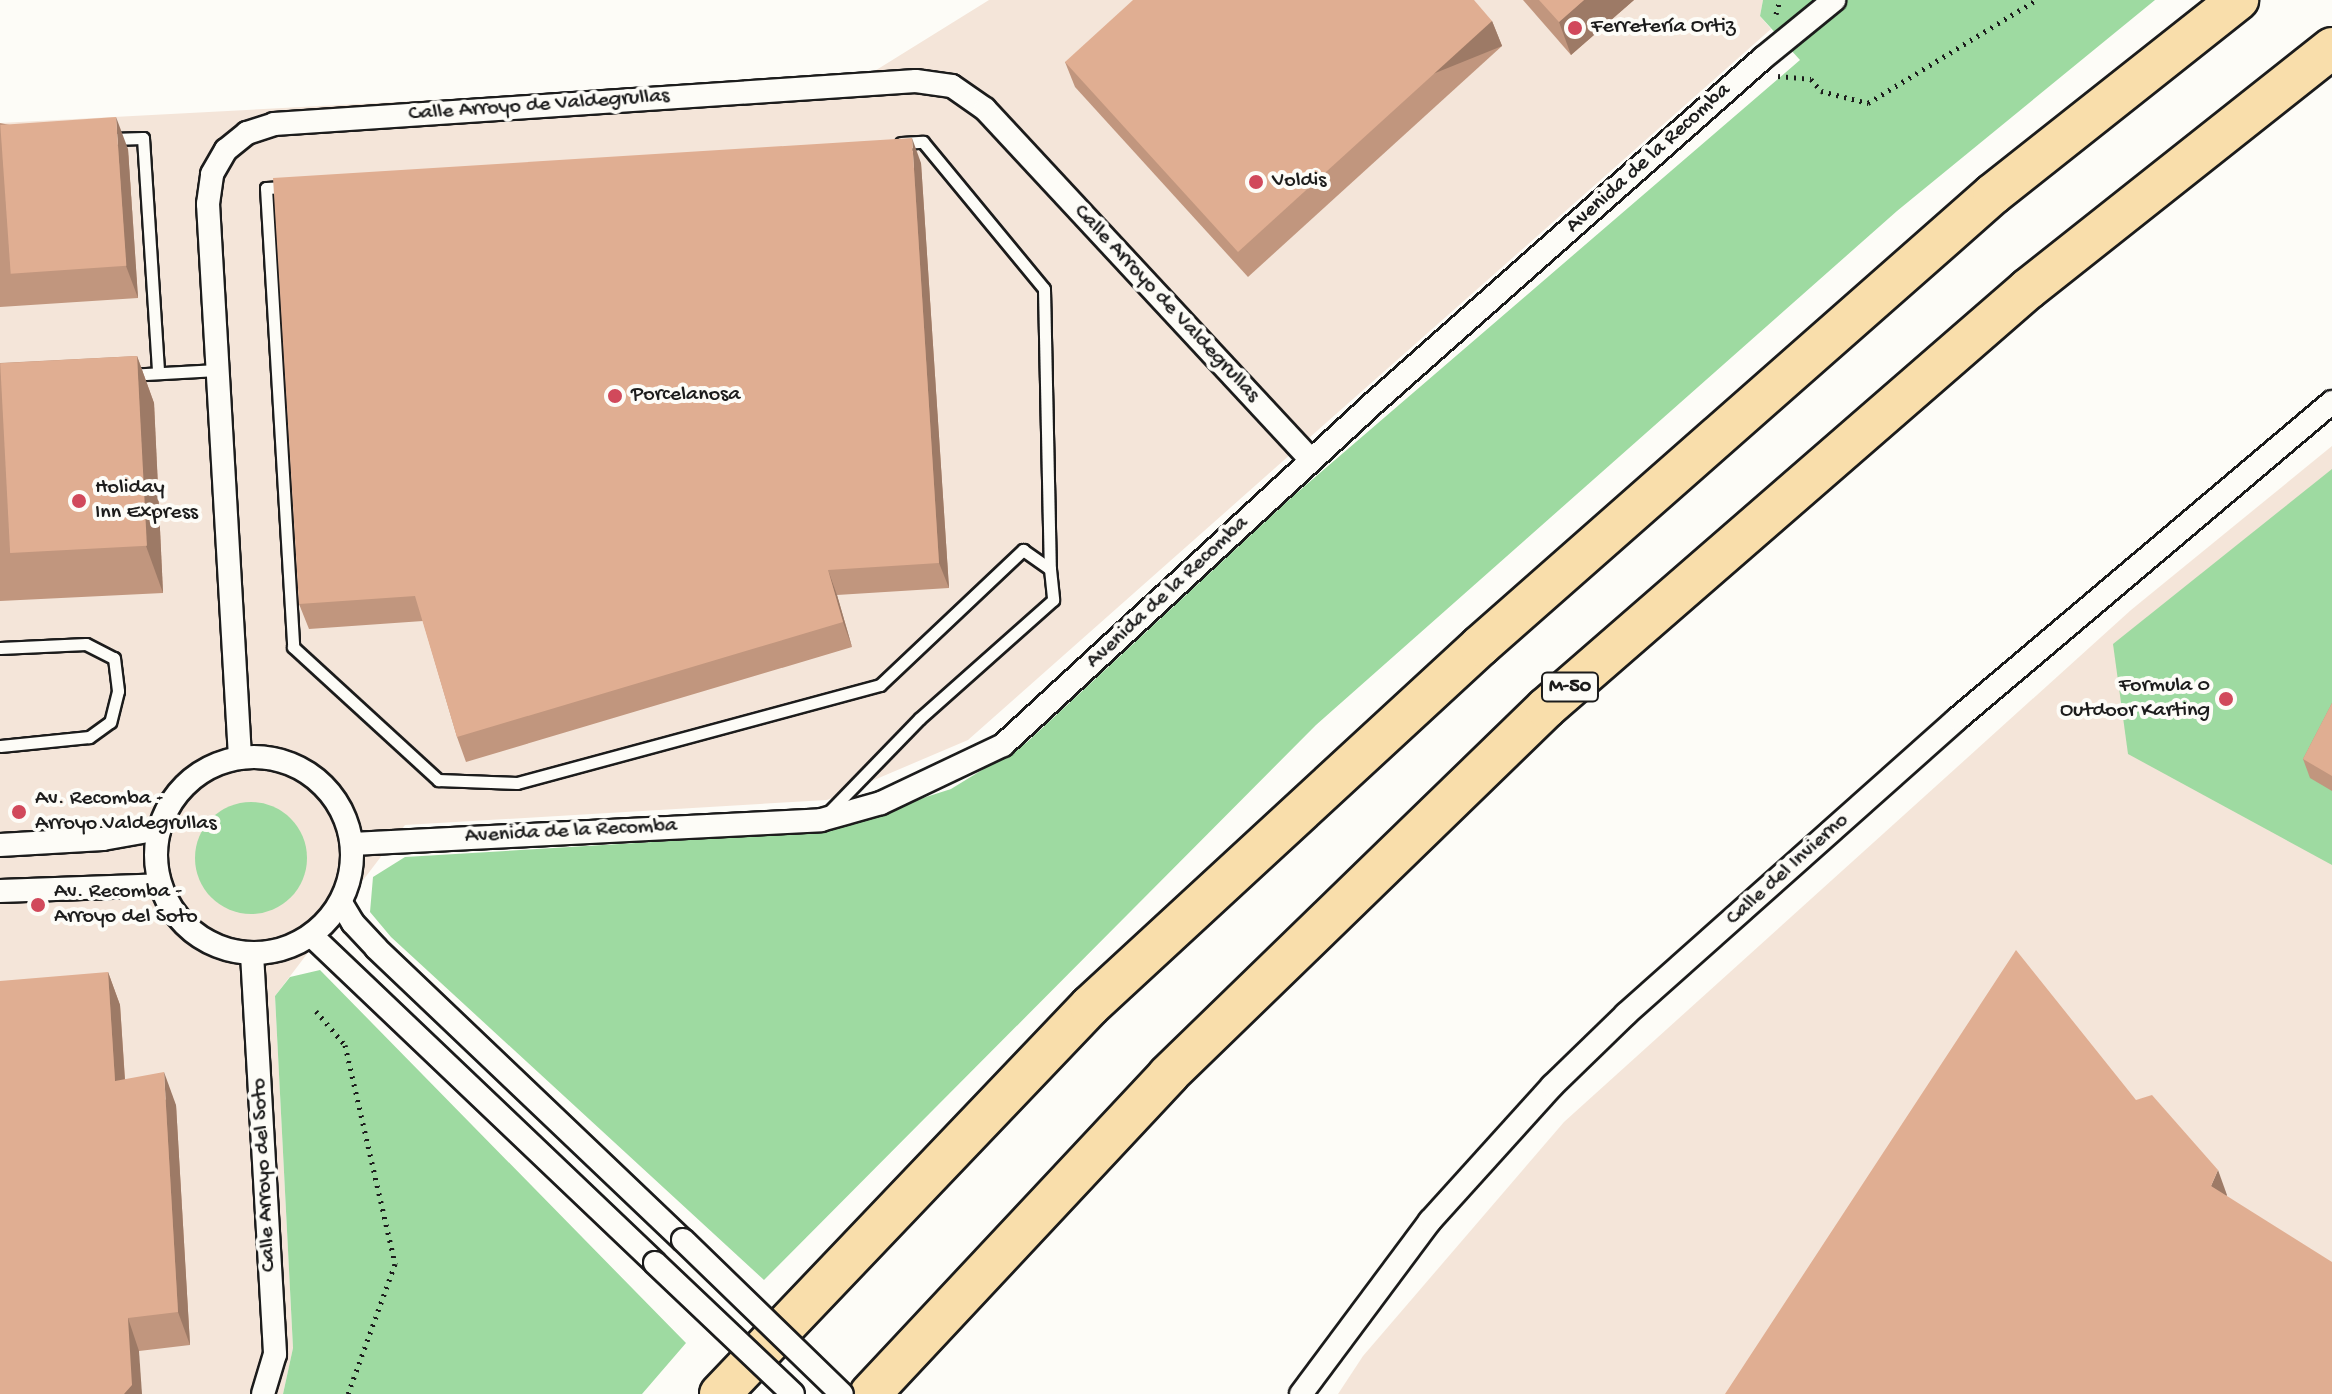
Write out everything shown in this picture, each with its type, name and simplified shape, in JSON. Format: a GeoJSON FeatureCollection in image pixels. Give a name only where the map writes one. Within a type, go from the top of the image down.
{"type":"FeatureCollection","features":[{"type":"Feature","properties":{"kind":"highway"},"geometry":{"type":"LineString","coordinates":[[720,1394],[1090,1006],[1480,646],[1993,194],[2238,0]]}},
{"type":"Feature","properties":{"kind":"highway","name":"M-50"},"geometry":{"type":"LineString","coordinates":[[870,1394],[1168,1075],[1546,708],[2028,289],[2332,48]]}},
{"type":"Feature","properties":{"kind":"street","name":"Avenida de la Recomba"},"geometry":{"type":"LineString","coordinates":[[352,844],[821,820],[881,803],[1003,745],[1311,460],[1763,58],[1834,0]]}},
{"type":"Feature","properties":{"kind":"street","name":"Calle Arroyo de Valdegrullas"},"geometry":{"type":"LineString","coordinates":[[240,757],[208,204],[212,174],[226,150],[247,133],[274,124],[916,81],[952,86],[985,109],[1311,460]]}},
{"type":"Feature","properties":{"kind":"street","name":"Calle del Invierno"},"geometry":{"type":"LineString","coordinates":[[1301,1394],[1430,1221],[1552,1086],[1626,1014],[1968,709],[2332,402]]}},
{"type":"Feature","properties":{"kind":"street"},"geometry":{"type":"LineString","coordinates":[[264,756],[292,764],[316,777],[338,805],[352,844],[353,862],[341,903],[313,937],[279,951],[252,954],[222,950],[197,936],[176,913],[160,885],[156,863],[159,829],[169,805],[184,785],[210,768],[240,757],[264,756]]}},
{"type":"Feature","properties":{"kind":"street"},"geometry":{"type":"LineString","coordinates":[[0,845],[103,839],[159,829]]}},
{"type":"Feature","properties":{"kind":"street"},"geometry":{"type":"LineString","coordinates":[[0,891],[160,885]]}},
{"type":"Feature","properties":{"kind":"street"},"geometry":{"type":"LineString","coordinates":[[341,903],[353,923],[376,948],[842,1394]]}},
{"type":"Feature","properties":{"kind":"street"},"geometry":{"type":"LineString","coordinates":[[313,937],[793,1394]]}},
{"type":"Feature","properties":{"kind":"street","name":"Calle Arroyo del Soto"},"geometry":{"type":"LineString","coordinates":[[252,954],[275,1354],[263,1394]]}},
{"type":"Feature","properties":{"kind":"lane"},"geometry":{"type":"LineString","coordinates":[[95,140],[143,138],[158,373]]}},
{"type":"Feature","properties":{"kind":"lane"},"geometry":{"type":"LineString","coordinates":[[821,820],[919,719],[1053,600],[1044,289],[923,142],[892,144]]}},
{"type":"Feature","properties":{"kind":"lane"},"geometry":{"type":"LineString","coordinates":[[297,186],[266,188],[293,647],[438,780],[517,783],[880,685],[1023,550],[1050,569]]}},
{"type":"Feature","properties":{"kind":"lane"},"geometry":{"type":"LineString","coordinates":[[111,376],[216,370]]}},
{"type":"Feature","properties":{"kind":"lane"},"geometry":{"type":"LineString","coordinates":[[0,648],[86,644],[114,658],[118,691],[110,722],[89,737],[0,746]]}},
{"type":"Feature","properties":{"kind":"path"},"geometry":{"type":"LineString","coordinates":[[1777,76],[1811,79],[1821,91],[1868,103],[2036,0]]}},
{"type":"Feature","properties":{"kind":"path"},"geometry":{"type":"LineString","coordinates":[[316,1011],[345,1045],[395,1264],[348,1394]]}},
{"type":"Feature","properties":{"kind":"shaded area"},"geometry":{"type":"Polygon","coordinates":[[[989,0],[1763,0],[1760,16],[1771,29],[968,740],[827,800],[405,825],[275,996],[293,1348],[283,1394],[0,1394],[0,123],[865,77],[989,0]]]}},
{"type":"Feature","properties":{"kind":"shaded area"},"geometry":{"type":"Polygon","coordinates":[[[2332,446],[2332,1394],[1338,1394],[1363,1356],[1564,1122],[2131,610],[2332,446]]]}},
{"type":"Feature","properties":{"kind":"green space"},"geometry":{"type":"Polygon","coordinates":[[[1763,0],[2155,0],[1897,211],[1316,725],[764,1280],[391,937],[370,912],[373,877],[405,857],[817,832],[951,789],[1026,743],[1292,497],[1800,60],[1760,16],[1763,0]]]}},
{"type":"Feature","properties":{"kind":"green space","name":"Formula 0 Outdoor Karting"},"geometry":{"type":"Polygon","coordinates":[[[2332,469],[2332,865],[2128,754],[2113,644],[2332,469]]]}},
{"type":"Feature","properties":{"kind":"green space"},"geometry":{"type":"Polygon","coordinates":[[[251,802],[272,806],[291,818],[303,837],[307,858],[303,879],[291,898],[272,910],[251,914],[230,910],[211,898],[199,879],[195,858],[199,837],[211,818],[230,806],[251,802]]]}},
{"type":"Feature","properties":{"kind":"green space"},"geometry":{"type":"Polygon","coordinates":[[[320,970],[686,1343],[642,1394],[283,1394],[293,1348],[275,996],[290,977],[320,970]]]}},
{"type":"Feature","properties":{"kind":"building","name":"Voldis"},"geometry":{"type":"Polygon","coordinates":[[[1133,0],[1474,0],[1492,21],[1238,252],[1065,62],[1133,0]]]}},
{"type":"Feature","properties":{"kind":"building"},"geometry":{"type":"Polygon","coordinates":[[[1539,0],[1584,0],[1559,22],[1539,0]]]}},
{"type":"Feature","properties":{"kind":"building"},"geometry":{"type":"Polygon","coordinates":[[[116,117],[126,266],[11,274],[0,125],[116,117]]]}},
{"type":"Feature","properties":{"kind":"building","name":"Porcelanosa"},"geometry":{"type":"Polygon","coordinates":[[[912,138],[939,563],[828,570],[843,622],[457,737],[415,596],[299,604],[273,178],[912,138]]]}},
{"type":"Feature","properties":{"kind":"building","name":"Holiday Inn Express"},"geometry":{"type":"Polygon","coordinates":[[[137,356],[147,546],[10,553],[0,363],[137,356]]]}},
{"type":"Feature","properties":{"kind":"building"},"geometry":{"type":"Polygon","coordinates":[[[2332,703],[2332,776],[2303,759],[2332,703]]]}},
{"type":"Feature","properties":{"kind":"building"},"geometry":{"type":"Polygon","coordinates":[[[2016,950],[2136,1100],[2152,1095],[2218,1170],[2211,1186],[2332,1262],[2332,1394],[1725,1394],[2016,950]]]}},
{"type":"Feature","properties":{"kind":"building"},"geometry":{"type":"Polygon","coordinates":[[[108,972],[115,1081],[164,1072],[178,1312],[128,1318],[132,1385],[124,1394],[0,1394],[0,981],[108,972]]]}},
{"type":"Feature","properties":{"kind":"place","name":"Ferretería Ortiz"},"geometry":{"type":"Point","coordinates":[1575,28]}},
{"type":"Feature","properties":{"kind":"place","name":"Voldis"},"geometry":{"type":"Point","coordinates":[1256,182]}},
{"type":"Feature","properties":{"kind":"place","name":"Porcelanosa"},"geometry":{"type":"Point","coordinates":[615,396]}},
{"type":"Feature","properties":{"kind":"place","name":"Holiday Inn Express"},"geometry":{"type":"Point","coordinates":[79,501]}},
{"type":"Feature","properties":{"kind":"place","name":"Formula 0 Outdoor Karting"},"geometry":{"type":"Point","coordinates":[2226,699]}},
{"type":"Feature","properties":{"kind":"place","name":"Av. Recomba - Arroyo Valdegrullas"},"geometry":{"type":"Point","coordinates":[19,812]}},
{"type":"Feature","properties":{"kind":"place","name":"Av. Recomba - Arroyo del Soto"},"geometry":{"type":"Point","coordinates":[38,905]}}]}
